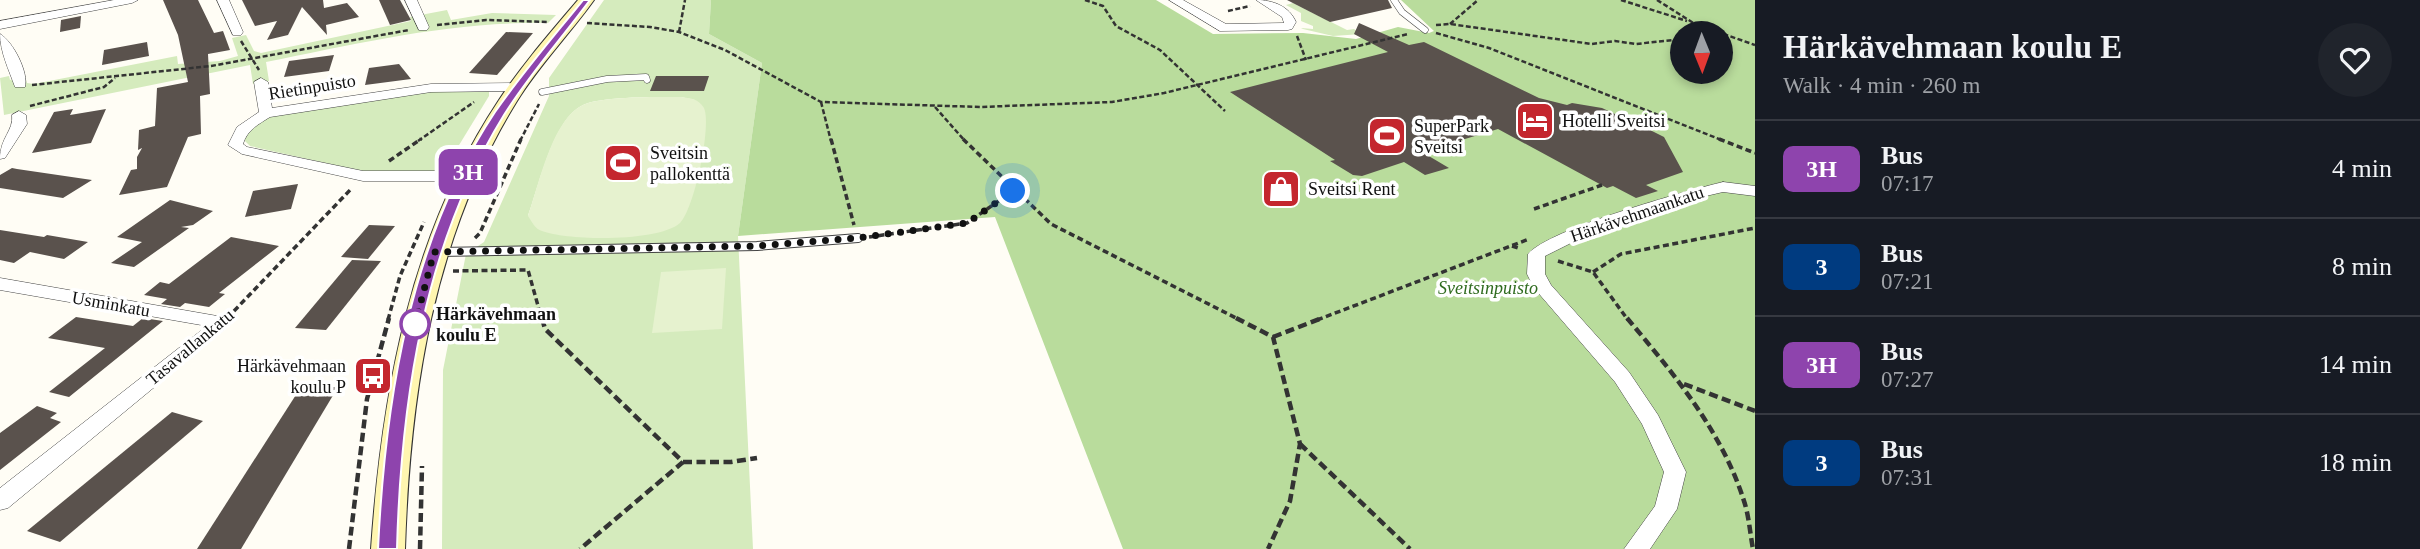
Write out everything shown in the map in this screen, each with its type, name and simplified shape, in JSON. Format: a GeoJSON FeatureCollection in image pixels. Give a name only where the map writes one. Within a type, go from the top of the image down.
{"type":"FeatureCollection","features":[{"type":"Feature","properties":{"kind":"street"},"geometry":{"type":"LineString","coordinates":[[0,25],[132,0]]}},
{"type":"Feature","properties":{"kind":"street"},"geometry":{"type":"LineString","coordinates":[[223,0],[237,32]]}},
{"type":"Feature","properties":{"kind":"street"},"geometry":{"type":"LineString","coordinates":[[411,0],[423,27]]}},
{"type":"Feature","properties":{"kind":"street"},"geometry":{"type":"LineString","coordinates":[[388,549],[389,500],[405,362],[443,262],[466,176],[499,114],[510,87],[586,0]]}},
{"type":"Feature","properties":{"kind":"street"},"geometry":{"type":"LineString","coordinates":[[1175,0],[1224,29],[1287,26],[1290,22],[1287,15],[1262,0]]}},
{"type":"Feature","properties":{"kind":"street"},"geometry":{"type":"LineString","coordinates":[[0,38],[19,74],[20,84]]}},
{"type":"Feature","properties":{"kind":"street"},"geometry":{"type":"LineString","coordinates":[[261,82],[266,113]]}},
{"type":"Feature","properties":{"kind":"street","name":"Rietinpuisto"},"geometry":{"type":"LineString","coordinates":[[466,176],[363,176],[266,156],[237,147],[235,139],[247,125],[266,113],[431,88],[510,87]]}},
{"type":"Feature","properties":{"kind":"street"},"geometry":{"type":"LineString","coordinates":[[0,155],[20,124],[20,112]]}},
{"type":"Feature","properties":{"kind":"street","name":"Härkävehmaankatu"},"geometry":{"type":"LineString","coordinates":[[1636,549],[1666,509],[1675,472],[1651,421],[1622,377],[1543,288],[1536,274],[1537,254],[1576,234],[1688,195],[1723,187],[1755,191]]}},
{"type":"Feature","properties":{"kind":"street","name":"Usminkatu"},"geometry":{"type":"LineString","coordinates":[[0,284],[223,323]]}},
{"type":"Feature","properties":{"kind":"street","name":"Tasavallankatu"},"geometry":{"type":"LineString","coordinates":[[0,501],[223,323]]}},
{"type":"Feature","properties":{"kind":"lane"},"geometry":{"type":"LineString","coordinates":[[1394,0],[1402,12],[1424,29]]}},
{"type":"Feature","properties":{"kind":"lane"},"geometry":{"type":"LineString","coordinates":[[542,92],[571,88],[615,76],[646,77],[647,80]]}},
{"type":"Feature","properties":{"kind":"lane"},"geometry":{"type":"LineString","coordinates":[[443,262],[757,246],[858,238]]}},
{"type":"Feature","properties":{"kind":"path"},"geometry":{"type":"LineString","coordinates":[[679,32],[685,0]]}},
{"type":"Feature","properties":{"kind":"path"},"geometry":{"type":"LineString","coordinates":[[1085,0],[1103,6],[1116,26],[1160,50],[1225,111]]}},
{"type":"Feature","properties":{"kind":"path"},"geometry":{"type":"LineString","coordinates":[[1450,24],[1478,0]]}},
{"type":"Feature","properties":{"kind":"path"},"geometry":{"type":"LineString","coordinates":[[1621,0],[1686,21]]}},
{"type":"Feature","properties":{"kind":"path"},"geometry":{"type":"LineString","coordinates":[[1657,0],[1690,21]]}},
{"type":"Feature","properties":{"kind":"path"},"geometry":{"type":"LineString","coordinates":[[20,84],[53,83],[251,60],[423,27],[486,20],[650,27],[679,32],[725,50],[821,102],[934,106],[1112,102],[1200,85],[1450,24],[1563,42],[1592,44],[1615,41],[1636,44],[1670,40]]}},
{"type":"Feature","properties":{"kind":"path"},"geometry":{"type":"LineString","coordinates":[[1296,29],[1306,60]]}},
{"type":"Feature","properties":{"kind":"path"},"geometry":{"type":"LineString","coordinates":[[1424,29],[1489,48],[1755,153]]}},
{"type":"Feature","properties":{"kind":"path"},"geometry":{"type":"LineString","coordinates":[[237,32],[251,60],[259,68],[261,82]]}},
{"type":"Feature","properties":{"kind":"path"},"geometry":{"type":"LineString","coordinates":[[1733,37],[1755,45]]}},
{"type":"Feature","properties":{"kind":"path"},"geometry":{"type":"LineString","coordinates":[[20,112],[49,99],[104,86],[116,76]]}},
{"type":"Feature","properties":{"kind":"path","name":"Tasavallankatu"},"geometry":{"type":"LineString","coordinates":[[223,323],[363,176],[510,87]]}},
{"type":"Feature","properties":{"kind":"path"},"geometry":{"type":"LineString","coordinates":[[821,102],[858,238],[967,223],[1013,191]]}},
{"type":"Feature","properties":{"kind":"path"},"geometry":{"type":"LineString","coordinates":[[934,106],[1013,191],[1051,224],[1273,337],[1537,236]]}},
{"type":"Feature","properties":{"kind":"path"},"geometry":{"type":"LineString","coordinates":[[1534,209],[1602,185]]}},
{"type":"Feature","properties":{"kind":"path"},"geometry":{"type":"LineString","coordinates":[[1753,549],[1744,500],[1722,450],[1682,383],[1614,303],[1593,272],[1621,254],[1755,228]]}},
{"type":"Feature","properties":{"kind":"path"},"geometry":{"type":"LineString","coordinates":[[443,262],[528,270],[545,328],[682,463]]}},
{"type":"Feature","properties":{"kind":"path"},"geometry":{"type":"LineString","coordinates":[[1268,549],[1290,501],[1300,444],[1273,337]]}},
{"type":"Feature","properties":{"kind":"path"},"geometry":{"type":"LineString","coordinates":[[1682,383],[1755,411]]}},
{"type":"Feature","properties":{"kind":"path"},"geometry":{"type":"LineString","coordinates":[[1300,444],[1410,549]]}},
{"type":"Feature","properties":{"kind":"path"},"geometry":{"type":"LineString","coordinates":[[580,549],[682,463],[731,462],[757,458]]}},
{"type":"Feature","properties":{"kind":"green space"},"geometry":{"type":"Polygon","coordinates":[[[604,0],[711,0],[709,34],[762,63],[738,236],[753,549],[442,549],[443,370],[466,254],[484,242],[549,96],[549,78],[604,0]],[[681,97],[630,98],[583,105],[572,113],[555,138],[528,216],[695,100],[681,97]]]}},
{"type":"Feature","properties":{"kind":"green space","name":"Sveitsinpuisto"},"geometry":{"type":"Polygon","coordinates":[[[711,0],[1156,0],[1213,34],[1303,33],[1356,39],[1398,27],[1429,33],[1434,31],[1401,0],[1755,0],[1755,549],[1123,549],[995,217],[738,236],[762,63],[709,34],[711,0]]]}},
{"type":"Feature","properties":{"kind":"green space"},"geometry":{"type":"Polygon","coordinates":[[[1293,3],[1347,30],[1354,29],[1362,34],[1333,36],[1303,29],[1301,28],[1313,29],[1313,26],[1301,21],[1301,13],[1286,5],[1293,3]]]}},
{"type":"Feature","properties":{"kind":"green space"},"geometry":{"type":"Polygon","coordinates":[[[447,10],[451,20],[492,13],[556,15],[548,23],[441,29],[266,62],[269,81],[253,84],[250,65],[4,115],[0,78],[9,76],[10,80],[25,76],[27,83],[34,84],[177,56],[178,64],[220,61],[238,56],[232,38],[246,35],[254,51],[261,53],[411,21],[410,17],[447,10]]]}},
{"type":"Feature","properties":{"kind":"green space"},"geometry":{"type":"Polygon","coordinates":[[[489,90],[489,96],[442,173],[365,172],[250,146],[244,140],[250,128],[276,113],[431,92],[489,90]]]}},
{"type":"Feature","properties":{"kind":"green space","name":"Sveitsin pallokenttä"},"geometry":{"type":"Polygon","coordinates":[[[681,97],[700,103],[704,108],[706,132],[696,186],[680,223],[653,234],[613,238],[572,237],[542,231],[536,227],[528,216],[542,171],[555,138],[572,113],[583,105],[603,100],[681,97]]]}},
{"type":"Feature","properties":{"kind":"green space"},"geometry":{"type":"Polygon","coordinates":[[[726,268],[722,329],[652,333],[661,272],[726,268]]]}},
{"type":"Feature","properties":{"kind":"building"},"geometry":{"type":"Polygon","coordinates":[[[163,0],[198,0],[214,33],[223,31],[230,50],[208,54],[210,94],[200,96],[201,134],[188,137],[167,187],[119,195],[131,170],[137,169],[137,157],[142,148],[138,150],[139,130],[155,126],[157,88],[188,82],[178,35],[163,0]]]}},
{"type":"Feature","properties":{"kind":"building"},"geometry":{"type":"Polygon","coordinates":[[[242,0],[323,0],[324,8],[347,3],[359,17],[326,25],[327,35],[302,7],[288,35],[267,40],[277,21],[255,26],[242,0]]]}},
{"type":"Feature","properties":{"kind":"building"},"geometry":{"type":"Polygon","coordinates":[[[379,0],[400,0],[411,20],[390,25],[379,0]]]}},
{"type":"Feature","properties":{"kind":"building"},"geometry":{"type":"Polygon","coordinates":[[[1287,0],[1388,0],[1392,8],[1330,22],[1287,0]]]}},
{"type":"Feature","properties":{"kind":"building"},"geometry":{"type":"Polygon","coordinates":[[[81,16],[80,28],[60,32],[61,20],[81,16]]]}},
{"type":"Feature","properties":{"kind":"building","name":"Hotelli Sveitsi"},"geometry":{"type":"Polygon","coordinates":[[[1359,23],[1409,45],[1424,42],[1539,98],[1567,105],[1572,103],[1602,108],[1628,120],[1630,124],[1640,125],[1664,137],[1683,172],[1646,185],[1658,191],[1636,198],[1613,186],[1607,188],[1498,129],[1422,152],[1449,168],[1425,175],[1404,162],[1362,176],[1353,175],[1330,161],[1335,160],[1230,92],[1388,52],[1354,34],[1359,23]]]}},
{"type":"Feature","properties":{"kind":"building"},"geometry":{"type":"Polygon","coordinates":[[[506,32],[533,33],[497,75],[469,73],[506,32]]]}},
{"type":"Feature","properties":{"kind":"building"},"geometry":{"type":"Polygon","coordinates":[[[147,42],[149,56],[102,65],[104,50],[147,42]]]}},
{"type":"Feature","properties":{"kind":"building"},"geometry":{"type":"Polygon","coordinates":[[[334,55],[329,71],[284,77],[289,61],[334,55]]]}},
{"type":"Feature","properties":{"kind":"building"},"geometry":{"type":"Polygon","coordinates":[[[399,64],[411,79],[365,85],[369,68],[399,64]]]}},
{"type":"Feature","properties":{"kind":"building"},"geometry":{"type":"Polygon","coordinates":[[[656,76],[709,76],[704,91],[650,91],[656,76]]]}},
{"type":"Feature","properties":{"kind":"building"},"geometry":{"type":"Polygon","coordinates":[[[73,109],[70,115],[106,109],[91,143],[32,153],[54,112],[73,109]]]}},
{"type":"Feature","properties":{"kind":"building"},"geometry":{"type":"Polygon","coordinates":[[[12,168],[92,180],[63,198],[0,188],[0,175],[12,168]]]}},
{"type":"Feature","properties":{"kind":"building"},"geometry":{"type":"Polygon","coordinates":[[[298,184],[291,209],[245,217],[253,191],[298,184]]]}},
{"type":"Feature","properties":{"kind":"building"},"geometry":{"type":"Polygon","coordinates":[[[170,200],[213,211],[193,225],[181,227],[189,228],[134,267],[111,263],[142,242],[117,237],[170,200]]]}},
{"type":"Feature","properties":{"kind":"building"},"geometry":{"type":"Polygon","coordinates":[[[369,225],[395,226],[368,259],[341,257],[369,225]]]}},
{"type":"Feature","properties":{"kind":"building"},"geometry":{"type":"Polygon","coordinates":[[[0,230],[88,242],[64,259],[30,252],[14,263],[0,260],[0,230]]]}},
{"type":"Feature","properties":{"kind":"building"},"geometry":{"type":"Polygon","coordinates":[[[231,237],[279,246],[219,293],[225,294],[209,307],[185,303],[180,307],[161,304],[167,299],[144,295],[160,282],[169,284],[231,237]]]}},
{"type":"Feature","properties":{"kind":"building"},"geometry":{"type":"Polygon","coordinates":[[[352,260],[381,261],[326,330],[295,328],[352,260]]]}},
{"type":"Feature","properties":{"kind":"building"},"geometry":{"type":"Polygon","coordinates":[[[76,317],[133,326],[143,318],[163,321],[69,397],[49,392],[105,348],[48,338],[76,317]]]}},
{"type":"Feature","properties":{"kind":"building"},"geometry":{"type":"Polygon","coordinates":[[[301,387],[338,387],[241,549],[197,549],[301,387]]]}},
{"type":"Feature","properties":{"kind":"building"},"geometry":{"type":"Polygon","coordinates":[[[37,406],[57,413],[50,418],[61,422],[0,470],[0,433],[37,406]]]}},
{"type":"Feature","properties":{"kind":"building"},"geometry":{"type":"Polygon","coordinates":[[[172,412],[203,421],[60,542],[27,531],[172,412]]]}},
{"type":"Feature","properties":{"kind":"bus line","name":"3H"},"geometry":{"type":"LineString","coordinates":[[388,549],[389,500],[405,362],[434,252],[466,176],[499,114],[586,0]]}},
{"type":"Feature","properties":{"kind":"place","name":"Hotelli Sveitsi"},"geometry":{"type":"Point","coordinates":[1535,121]}},
{"type":"Feature","properties":{"kind":"place","name":"SuperPark Sveitsi"},"geometry":{"type":"Point","coordinates":[1387,136]}},
{"type":"Feature","properties":{"kind":"place","name":"Sveitsin pallokenttä"},"geometry":{"type":"Point","coordinates":[623,163]}},
{"type":"Feature","properties":{"kind":"place","name":"Sveitsi Rent"},"geometry":{"type":"Point","coordinates":[1281,189]}},
{"type":"Feature","properties":{"kind":"place","name":"Härkävehmaan koulu E"},"geometry":{"type":"Point","coordinates":[415,324]}},
{"type":"Feature","properties":{"kind":"place","name":"Härkävehmaan koulu P"},"geometry":{"type":"Point","coordinates":[373,376]}},
{"type":"Feature","properties":{"kind":"route"},"geometry":{"type":"LineString","coordinates":[[415,324],[434,252],[535,248],[757,246],[858,238],[967,223],[1013,191]]}}]}
